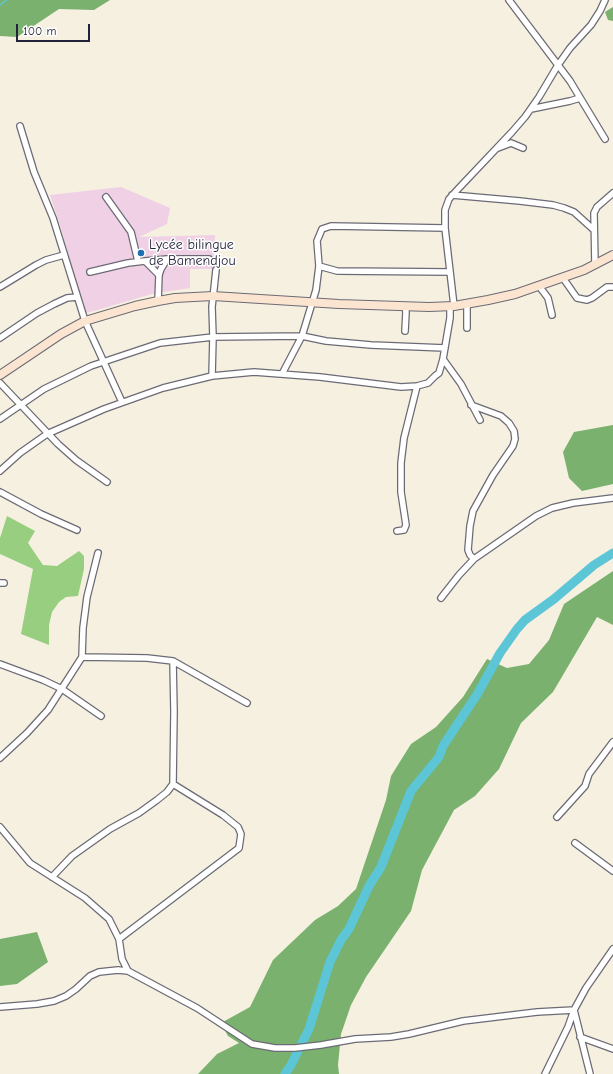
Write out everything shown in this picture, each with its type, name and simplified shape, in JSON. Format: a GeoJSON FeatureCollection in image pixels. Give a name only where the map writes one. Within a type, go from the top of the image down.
{"type":"FeatureCollection","features":[{"type":"Feature","properties":{"kind":"main road"},"geometry":{"type":"LineString","coordinates":[[0,375],[61,334],[85,321],[135,306],[158,301],[175,298],[213,296],[405,306],[452,306],[508,295],[539,286],[595,265],[613,255]]}},
{"type":"Feature","properties":{"kind":"street"},"geometry":{"type":"LineString","coordinates":[[508,0],[558,65],[580,98],[604,139]]}},
{"type":"Feature","properties":{"kind":"street"},"geometry":{"type":"LineString","coordinates":[[0,471],[20,453],[47,434],[122,402],[163,388],[212,376],[254,372],[333,378],[395,386],[417,386],[428,383],[439,372],[443,359],[452,306],[445,210],[452,195],[531,110],[558,65],[570,48],[591,25],[600,12],[605,0]]}},
{"type":"Feature","properties":{"kind":"street"},"geometry":{"type":"LineString","coordinates":[[531,110],[580,98]]}},
{"type":"Feature","properties":{"kind":"street"},"geometry":{"type":"LineString","coordinates":[[20,126],[33,168],[53,218],[85,321],[122,402]]}},
{"type":"Feature","properties":{"kind":"street"},"geometry":{"type":"LineString","coordinates":[[496,149],[511,144],[523,148]]}},
{"type":"Feature","properties":{"kind":"street"},"geometry":{"type":"LineString","coordinates":[[595,265],[595,210],[613,193]]}},
{"type":"Feature","properties":{"kind":"street"},"geometry":{"type":"LineString","coordinates":[[452,195],[553,205],[574,212],[594,230]]}},
{"type":"Feature","properties":{"kind":"street"},"geometry":{"type":"LineString","coordinates":[[106,197],[131,232],[138,261]]}},
{"type":"Feature","properties":{"kind":"street"},"geometry":{"type":"LineString","coordinates":[[282,374],[302,336],[316,290],[319,266],[318,241],[322,230],[326,227],[446,228]]}},
{"type":"Feature","properties":{"kind":"street"},"geometry":{"type":"LineString","coordinates":[[0,287],[41,263],[64,255]]}},
{"type":"Feature","properties":{"kind":"street"},"geometry":{"type":"LineString","coordinates":[[90,272],[138,261],[209,259]]}},
{"type":"Feature","properties":{"kind":"street"},"geometry":{"type":"LineString","coordinates":[[158,301],[159,275],[167,260]]}},
{"type":"Feature","properties":{"kind":"street"},"geometry":{"type":"LineString","coordinates":[[145,261],[159,275]]}},
{"type":"Feature","properties":{"kind":"street"},"geometry":{"type":"LineString","coordinates":[[319,266],[337,271],[450,272]]}},
{"type":"Feature","properties":{"kind":"street"},"geometry":{"type":"LineString","coordinates":[[212,376],[213,296],[216,270]]}},
{"type":"Feature","properties":{"kind":"street"},"geometry":{"type":"LineString","coordinates":[[563,278],[577,298],[587,300],[607,287],[613,287]]}},
{"type":"Feature","properties":{"kind":"street"},"geometry":{"type":"LineString","coordinates":[[539,286],[548,298],[552,315]]}},
{"type":"Feature","properties":{"kind":"street"},"geometry":{"type":"LineString","coordinates":[[0,338],[54,304],[67,298],[77,297]]}},
{"type":"Feature","properties":{"kind":"street"},"geometry":{"type":"LineString","coordinates":[[467,304],[467,328]]}},
{"type":"Feature","properties":{"kind":"street"},"geometry":{"type":"LineString","coordinates":[[405,306],[405,331]]}},
{"type":"Feature","properties":{"kind":"street"},"geometry":{"type":"LineString","coordinates":[[0,419],[44,389],[91,366],[160,343],[213,337],[302,336],[326,341],[371,345],[445,348]]}},
{"type":"Feature","properties":{"kind":"street"},"geometry":{"type":"LineString","coordinates":[[443,359],[461,384],[480,420]]}},
{"type":"Feature","properties":{"kind":"street"},"geometry":{"type":"LineString","coordinates":[[0,383],[47,434],[76,460],[107,482]]}},
{"type":"Feature","properties":{"kind":"street"},"geometry":{"type":"LineString","coordinates":[[397,531],[404,530],[406,525],[401,492],[401,463],[404,438],[417,386]]}},
{"type":"Feature","properties":{"kind":"street"},"geometry":{"type":"LineString","coordinates":[[471,405],[501,416],[509,423],[514,431],[515,439],[513,446],[493,475],[473,511],[468,550],[474,559]]}},
{"type":"Feature","properties":{"kind":"street"},"geometry":{"type":"LineString","coordinates":[[0,492],[40,514],[77,530]]}},
{"type":"Feature","properties":{"kind":"street"},"geometry":{"type":"LineString","coordinates":[[441,598],[474,559],[536,516],[552,508],[573,503],[613,498]]}},
{"type":"Feature","properties":{"kind":"street"},"geometry":{"type":"LineString","coordinates":[[0,758],[27,733],[48,710],[82,657],[82,640],[87,597],[98,553]]}},
{"type":"Feature","properties":{"kind":"street"},"geometry":{"type":"LineString","coordinates":[[82,657],[147,658],[173,661],[247,704]]}},
{"type":"Feature","properties":{"kind":"street"},"geometry":{"type":"LineString","coordinates":[[52,877],[72,856],[110,829],[139,813],[167,792],[173,784],[173,661]]}},
{"type":"Feature","properties":{"kind":"street"},"geometry":{"type":"LineString","coordinates":[[0,664],[43,680],[62,689],[101,716]]}},
{"type":"Feature","properties":{"kind":"street"},"geometry":{"type":"LineString","coordinates":[[557,817],[584,786],[590,774],[613,742]]}},
{"type":"Feature","properties":{"kind":"street"},"geometry":{"type":"LineString","coordinates":[[119,939],[239,848],[241,834],[238,827],[223,815],[173,784]]}},
{"type":"Feature","properties":{"kind":"street"},"geometry":{"type":"LineString","coordinates":[[0,827],[30,863],[85,898],[109,920],[119,939],[122,959],[128,971]]}},
{"type":"Feature","properties":{"kind":"street"},"geometry":{"type":"LineString","coordinates":[[575,843],[613,871]]}},
{"type":"Feature","properties":{"kind":"street"},"geometry":{"type":"LineString","coordinates":[[545,1074],[568,1027],[574,1010],[586,988],[613,949]]}},
{"type":"Feature","properties":{"kind":"street"},"geometry":{"type":"LineString","coordinates":[[0,1007],[54,1001],[66,996],[90,976],[99,972],[118,970],[128,971],[196,1008],[252,1044],[275,1048],[295,1048],[355,1039],[391,1037],[463,1021],[530,1013],[574,1010]]}},
{"type":"Feature","properties":{"kind":"street"},"geometry":{"type":"LineString","coordinates":[[574,1010],[590,1074]]}},
{"type":"Feature","properties":{"kind":"street"},"geometry":{"type":"LineString","coordinates":[[580,1037],[613,1049]]}},
{"type":"Feature","properties":{"kind":"shaded area","name":"Lycée bilingue de Bamendjou"},"geometry":{"type":"Polygon","coordinates":[[[121,187],[170,208],[167,224],[139,237],[215,235],[213,269],[190,269],[190,288],[152,294],[87,313],[77,288],[62,231],[50,195],[121,187]]]}},
{"type":"Feature","properties":{"kind":"green space"},"geometry":{"type":"Polygon","coordinates":[[[0,0],[110,0],[94,10],[59,9],[17,37],[0,36],[0,0]]]}},
{"type":"Feature","properties":{"kind":"green space"},"geometry":{"type":"Polygon","coordinates":[[[613,7],[613,21],[608,20],[605,12],[613,7]]]}},
{"type":"Feature","properties":{"kind":"green space"},"geometry":{"type":"Polygon","coordinates":[[[613,425],[613,484],[582,491],[569,478],[563,452],[574,432],[613,425]]]}},
{"type":"Feature","properties":{"kind":"green space"},"geometry":{"type":"Polygon","coordinates":[[[7,516],[35,531],[28,543],[43,565],[57,566],[79,551],[84,556],[84,569],[78,596],[66,597],[59,602],[52,612],[49,625],[49,645],[21,634],[33,569],[0,554],[0,538],[7,516]]]}},
{"type":"Feature","properties":{"kind":"green space"},"geometry":{"type":"Polygon","coordinates":[[[613,571],[613,625],[597,617],[553,692],[521,723],[499,769],[475,796],[454,810],[422,870],[411,911],[366,977],[351,1005],[341,1034],[338,1065],[339,1074],[198,1074],[217,1054],[239,1043],[228,1036],[221,1023],[250,1007],[273,960],[315,920],[338,906],[356,889],[386,800],[391,776],[411,744],[436,727],[463,697],[487,659],[507,668],[529,664],[549,640],[564,604],[613,571]]]}},
{"type":"Feature","properties":{"kind":"green space"},"geometry":{"type":"Polygon","coordinates":[[[37,932],[48,962],[17,984],[0,986],[0,939],[37,932]]]}},
{"type":"Feature","properties":{"kind":"waterway"},"geometry":{"type":"LineString","coordinates":[[0,5],[7,0]]}},
{"type":"Feature","properties":{"kind":"waterway"},"geometry":{"type":"LineString","coordinates":[[285,1074],[309,1029],[330,962],[341,940],[349,929],[369,886],[381,867],[411,791],[439,757],[443,746],[478,693],[500,653],[517,629],[525,620],[554,599],[594,565],[613,553]]}},
{"type":"Feature","properties":{"kind":"place","name":"Lycée bilingue de Bamendjou"},"geometry":{"type":"Point","coordinates":[141,253]}}]}
